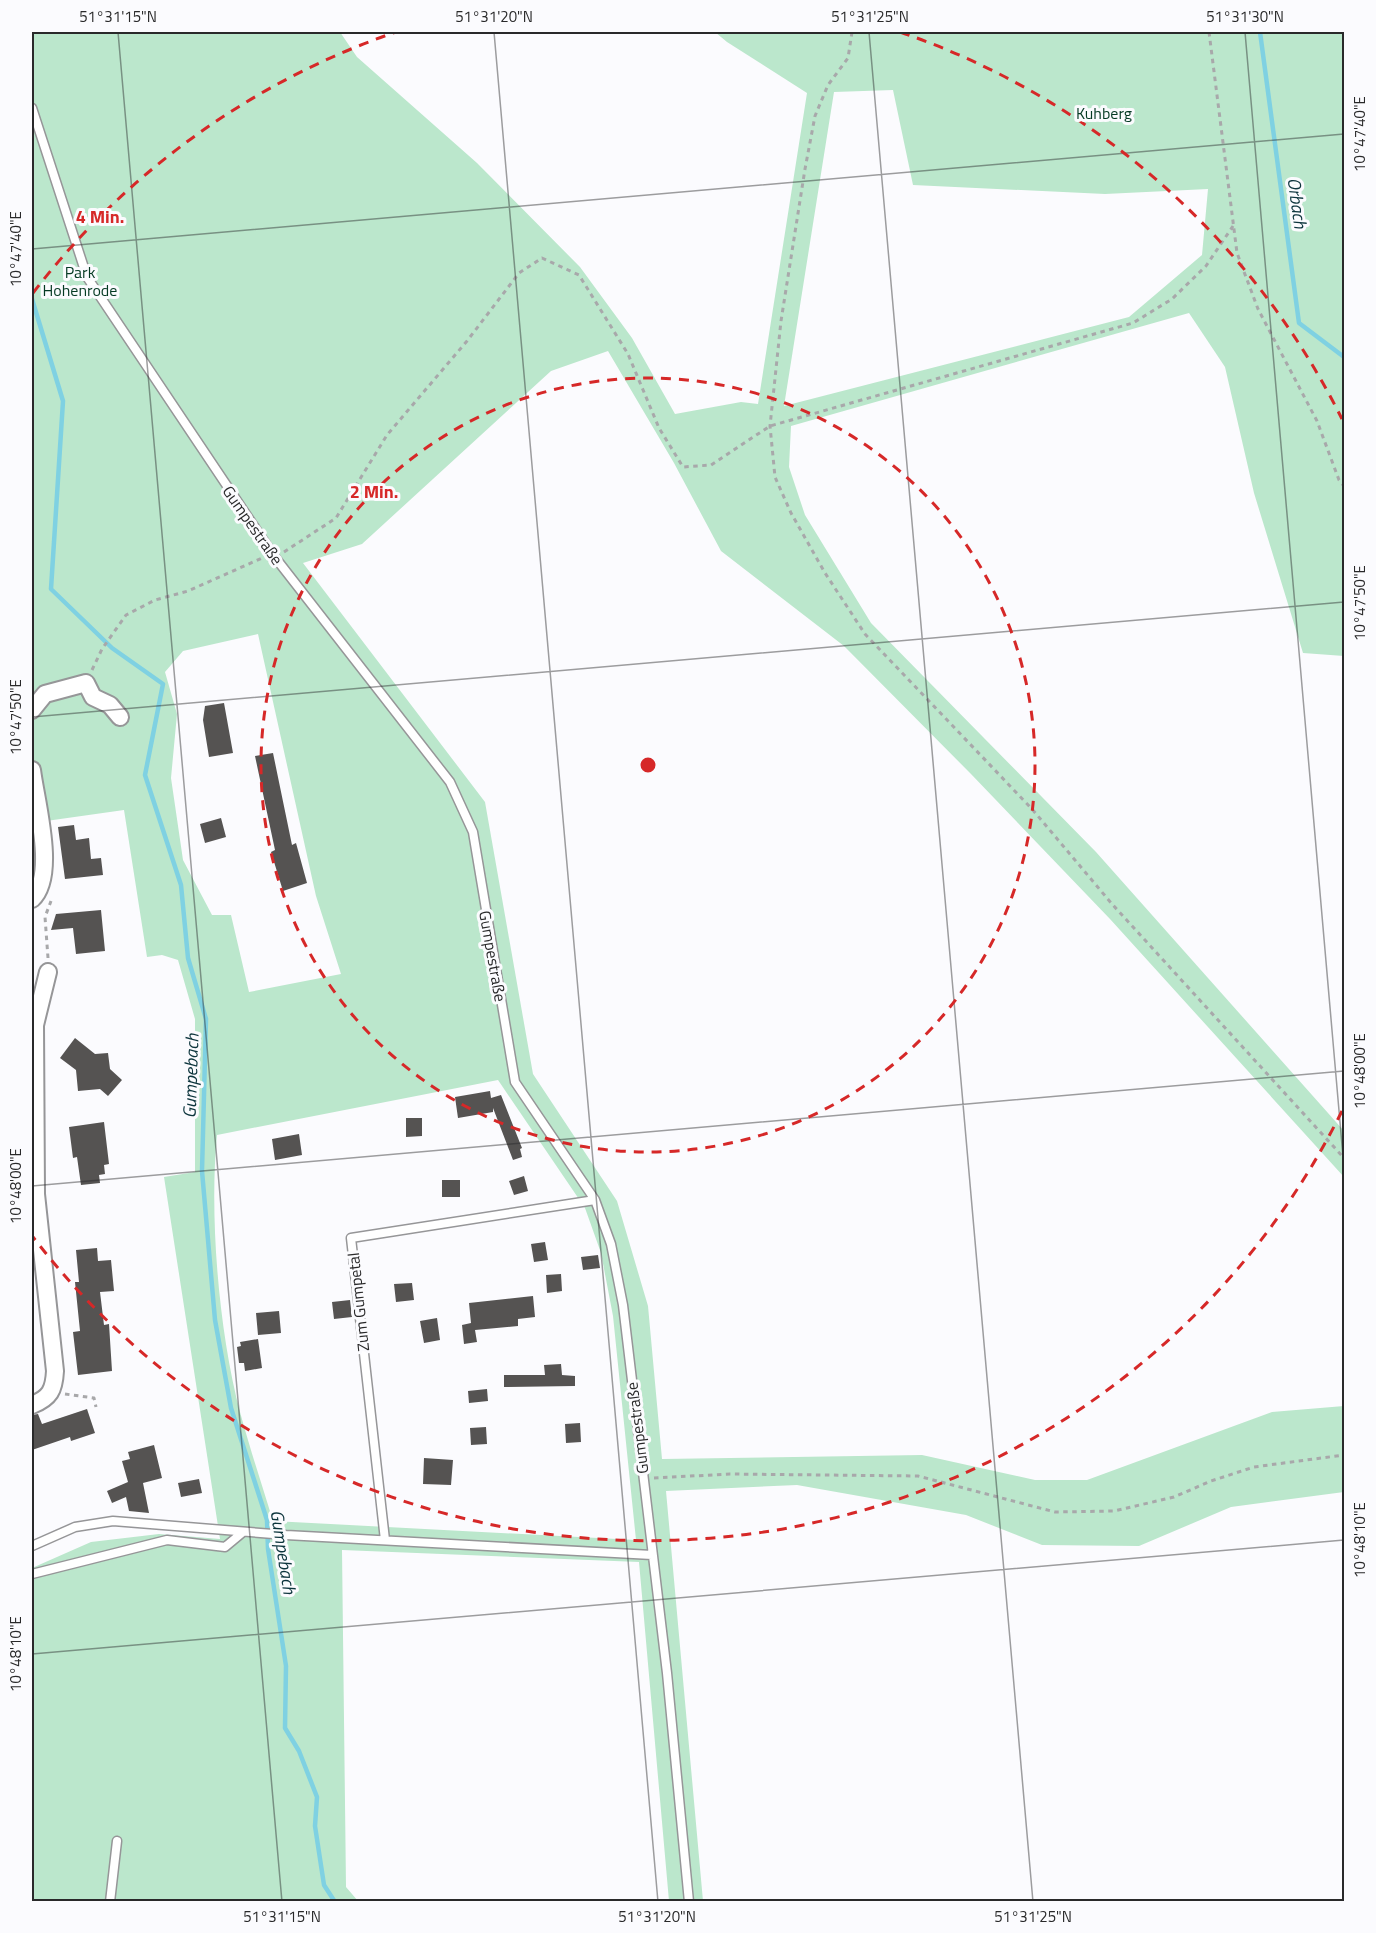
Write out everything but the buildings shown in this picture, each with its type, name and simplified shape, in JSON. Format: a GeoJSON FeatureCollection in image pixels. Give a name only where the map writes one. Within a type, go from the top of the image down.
{"type":"FeatureCollection","features":[{"type":"Feature","properties":{"kind":"street"},"geometry":{"type":"LineString","coordinates":[[32,710],[45,694],[86,683],[93,697],[110,705],[120,717]]}},
{"type":"Feature","properties":{"kind":"street"},"geometry":{"type":"LineString","coordinates":[[32,770],[44,862],[44,880],[35,896]]}},
{"type":"Feature","properties":{"kind":"street"},"geometry":{"type":"LineString","coordinates":[[32,1405],[48,1397],[54,1386],[55,1371],[36,1194],[35,1024],[48,972]]}},
{"type":"Feature","properties":{"kind":"lane","name":"Gumpestraße"},"geometry":{"type":"LineString","coordinates":[[32,108],[87,277],[274,557],[450,783],[472,832],[515,1082],[595,1200],[610,1244],[623,1305],[689,1902]]}},
{"type":"Feature","properties":{"kind":"lane","name":"Zum Gumpetal"},"geometry":{"type":"LineString","coordinates":[[385,1539],[351,1238],[595,1200]]}},
{"type":"Feature","properties":{"kind":"lane"},"geometry":{"type":"LineString","coordinates":[[32,1546],[75,1527],[113,1521],[286,1535],[652,1555]]}},
{"type":"Feature","properties":{"kind":"lane"},"geometry":{"type":"LineString","coordinates":[[32,1574],[167,1540],[225,1547],[245,1532]]}},
{"type":"Feature","properties":{"kind":"lane"},"geometry":{"type":"LineString","coordinates":[[110,1902],[117,1840]]}},
{"type":"Feature","properties":{"kind":"path"},"geometry":{"type":"LineString","coordinates":[[852,32],[848,58],[828,86],[815,116],[781,321],[770,426],[775,477],[791,513],[865,634],[1032,809],[1112,904],[1344,1158]]}},
{"type":"Feature","properties":{"kind":"path"},"geometry":{"type":"LineString","coordinates":[[1209,32],[1228,165],[1237,253],[1258,309],[1294,374],[1344,486]]}},
{"type":"Feature","properties":{"kind":"path"},"geometry":{"type":"LineString","coordinates":[[98,658],[126,615],[155,600],[226,575],[258,559],[274,557],[336,518],[387,435],[467,341],[519,273],[542,258],[579,275],[628,354],[659,428],[683,467],[711,465],[770,426],[1133,323],[1172,299],[1206,266],[1233,226]]}},
{"type":"Feature","properties":{"kind":"path"},"geometry":{"type":"LineString","coordinates":[[35,896],[52,902],[45,917],[48,972]]}},
{"type":"Feature","properties":{"kind":"path"},"geometry":{"type":"LineString","coordinates":[[51,1392],[94,1398],[96,1407]]}},
{"type":"Feature","properties":{"kind":"path"},"geometry":{"type":"LineString","coordinates":[[643,1478],[730,1474],[918,1476],[1055,1512],[1114,1511],[1174,1497],[1211,1480],[1254,1467],[1344,1455]]}},
{"type":"Feature","properties":{"kind":"green space"},"geometry":{"type":"Polygon","coordinates":[[[32,32],[340,32],[357,57],[477,163],[580,267],[632,338],[675,414],[741,402],[758,404],[807,93],[715,32],[1344,32],[1344,656],[1303,653],[1254,493],[1225,367],[1189,313],[791,426],[789,467],[805,515],[871,623],[1096,852],[1344,1131],[1344,1177],[1110,919],[844,646],[721,551],[674,463],[608,351],[551,371],[362,544],[303,563],[485,802],[533,1074],[617,1201],[648,1306],[662,1459],[922,1455],[1035,1480],[1087,1480],[1272,1412],[1344,1406],[1344,1492],[1231,1507],[1139,1546],[1042,1545],[966,1515],[797,1485],[666,1491],[703,1901],[669,1901],[639,1562],[342,1550],[346,1887],[358,1901],[32,1901],[32,1568],[91,1542],[159,1534],[220,1539],[164,1177],[195,1172],[195,1019],[178,960],[162,955],[147,957],[124,810],[32,823],[32,32]],[[893,90],[834,92],[784,406],[1129,317],[1202,255],[1208,189],[1105,194],[913,185],[893,90]],[[258,634],[183,651],[165,672],[177,714],[171,778],[183,860],[212,915],[231,915],[249,992],[341,974],[316,896],[258,634]],[[498,1080],[217,1135],[215,1237],[226,1347],[240,1412],[273,1521],[636,1540],[613,1316],[601,1253],[585,1208],[498,1080]]]}},
{"type":"Feature","properties":{"kind":"green space"},"geometry":{"type":"Polygon","coordinates":[[[32,823],[37,863],[32,885],[32,823]]]}},
{"type":"Feature","properties":{"kind":"waterway","name":"Orbach"},"geometry":{"type":"LineString","coordinates":[[1260,32],[1299,323],[1344,357]]}},
{"type":"Feature","properties":{"kind":"waterway","name":"Gumpebach"},"geometry":{"type":"LineString","coordinates":[[32,299],[63,401],[51,589],[112,648],[163,684],[145,775],[181,885],[188,958],[206,1019],[202,1171],[215,1320],[231,1408],[267,1520],[268,1549],[286,1666],[285,1728],[299,1751],[317,1797],[315,1826],[324,1885],[335,1902]]}},
{"type":"Feature","properties":{"kind":"park label","name":"Kuhberg"},"geometry":{"type":"Point","coordinates":[1104,113]}},
{"type":"Feature","properties":{"kind":"park label","name":"Park Hohenrode"},"geometry":{"type":"Point","coordinates":[80,281]}}]}
